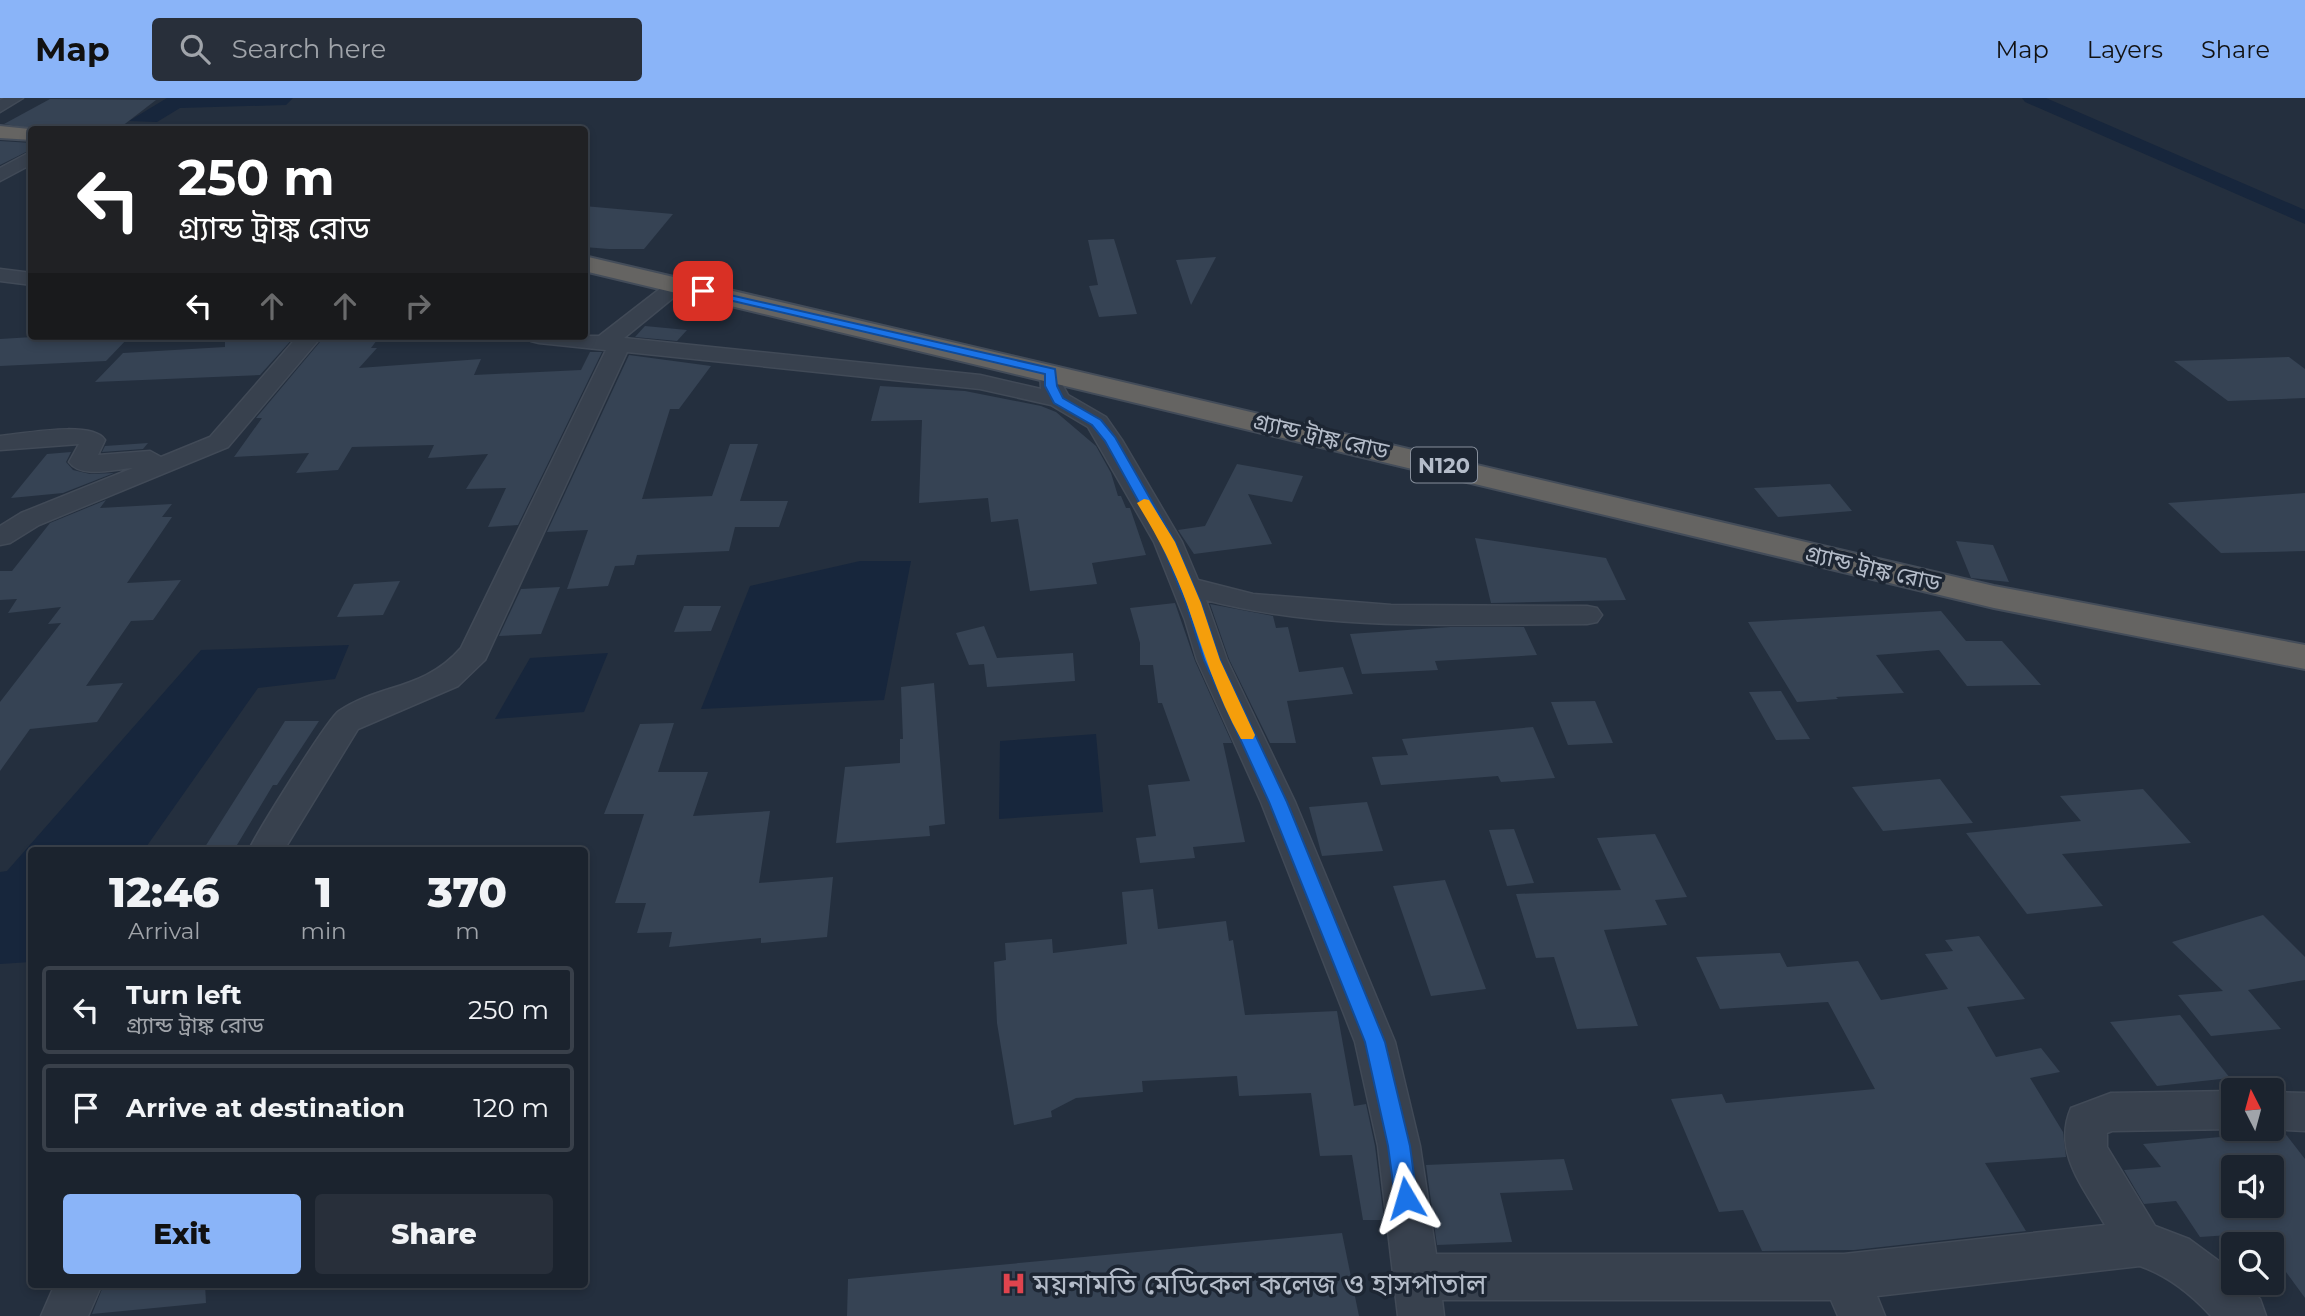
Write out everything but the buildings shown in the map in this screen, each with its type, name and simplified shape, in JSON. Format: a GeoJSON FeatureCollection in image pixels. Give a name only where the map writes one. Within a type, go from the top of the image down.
{"type":"FeatureCollection","features":[{"type":"Feature","properties":{"kind":"highway"},"geometry":{"type":"LineString","coordinates":[[0,132],[28,134]]}},
{"type":"Feature","properties":{"kind":"highway","name":"গ্র্যান্ড ট্রাঙ্ক রোড"},"geometry":{"type":"LineString","coordinates":[[588,263],[1055,386],[1994,597],[2305,657]]}},
{"type":"Feature","properties":{"kind":"street"},"geometry":{"type":"LineString","coordinates":[[0,107],[15,98]]}},
{"type":"Feature","properties":{"kind":"street"},"geometry":{"type":"LineString","coordinates":[[0,176],[28,158]]}},
{"type":"Feature","properties":{"kind":"street"},"geometry":{"type":"LineString","coordinates":[[0,275],[28,278]]}},
{"type":"Feature","properties":{"kind":"street"},"geometry":{"type":"LineString","coordinates":[[268,847],[346,721],[366,709],[439,684],[450,678],[474,653],[613,343],[677,285]]}},
{"type":"Feature","properties":{"kind":"street"},"geometry":{"type":"LineString","coordinates":[[0,537],[30,519],[219,442],[235,428],[279,368],[307,340]]}},
{"type":"Feature","properties":{"kind":"street"},"geometry":{"type":"LineString","coordinates":[[582,340],[966,380],[1017,388],[1055,386],[1097,422],[1111,440],[1168,542],[1187,586],[1212,660],[1278,802],[1375,1042],[1399,1146],[1419,1296],[1853,1297],[2140,1244],[2173,1255],[2215,1286],[2243,1316]]}},
{"type":"Feature","properties":{"kind":"street"},"geometry":{"type":"LineString","coordinates":[[0,443],[60,436],[90,437],[93,440],[82,461],[86,464],[190,456]]}},
{"type":"Feature","properties":{"kind":"street"},"geometry":{"type":"LineString","coordinates":[[1187,586],[1253,603],[1391,614],[1587,615]]}},
{"type":"Feature","properties":{"kind":"street"},"geometry":{"type":"LineString","coordinates":[[2140,1244],[2086,1151],[2085,1122],[2111,1112],[2221,1110]]}},
{"type":"Feature","properties":{"kind":"street"},"geometry":{"type":"LineString","coordinates":[[2284,1111],[2305,1112]]}},
{"type":"Feature","properties":{"kind":"street"},"geometry":{"type":"LineString","coordinates":[[64,1316],[77,1288]]}},
{"type":"Feature","properties":{"kind":"water"},"geometry":{"type":"Polygon","coordinates":[[[167,98],[293,98],[286,105],[180,108],[157,122],[129,121],[167,98]]]}},
{"type":"Feature","properties":{"kind":"water"},"geometry":{"type":"Polygon","coordinates":[[[860,561],[911,561],[884,700],[701,709],[750,586],[860,561]]]}},
{"type":"Feature","properties":{"kind":"water"},"geometry":{"type":"Polygon","coordinates":[[[349,645],[335,679],[258,688],[146,847],[28,847],[201,650],[349,645]]]}},
{"type":"Feature","properties":{"kind":"water"},"geometry":{"type":"Polygon","coordinates":[[[608,653],[584,712],[495,719],[530,658],[608,653]]]}},
{"type":"Feature","properties":{"kind":"water"},"geometry":{"type":"Polygon","coordinates":[[[1096,734],[1103,812],[999,819],[1000,741],[1096,734]]]}},
{"type":"Feature","properties":{"kind":"water"},"geometry":{"type":"Polygon","coordinates":[[[28,847],[28,962],[0,964],[0,872],[7,871],[28,847]]]}},
{"type":"Feature","properties":{"kind":"waterway"},"geometry":{"type":"LineString","coordinates":[[2031,98],[2305,218]]}},
{"type":"Feature","properties":{"kind":"slow traffic"},"geometry":{"type":"LineString","coordinates":[[1144,503],[1168,542],[1194,603],[1212,660],[1247,735]]}},
{"type":"Feature","properties":{"kind":"place","name":"ময়নামতি মেডিকেল কলেজ ও হাসপাতাল"},"geometry":{"type":"Point","coordinates":[1013,1284]}},
{"type":"Feature","properties":{"kind":"route"},"geometry":{"type":"LineString","coordinates":[[703,291],[1051,372],[1051,386],[1059,400],[1097,422],[1111,440],[1168,542],[1194,603],[1212,660],[1278,802],[1375,1042],[1399,1146],[1406,1198]]}}]}
